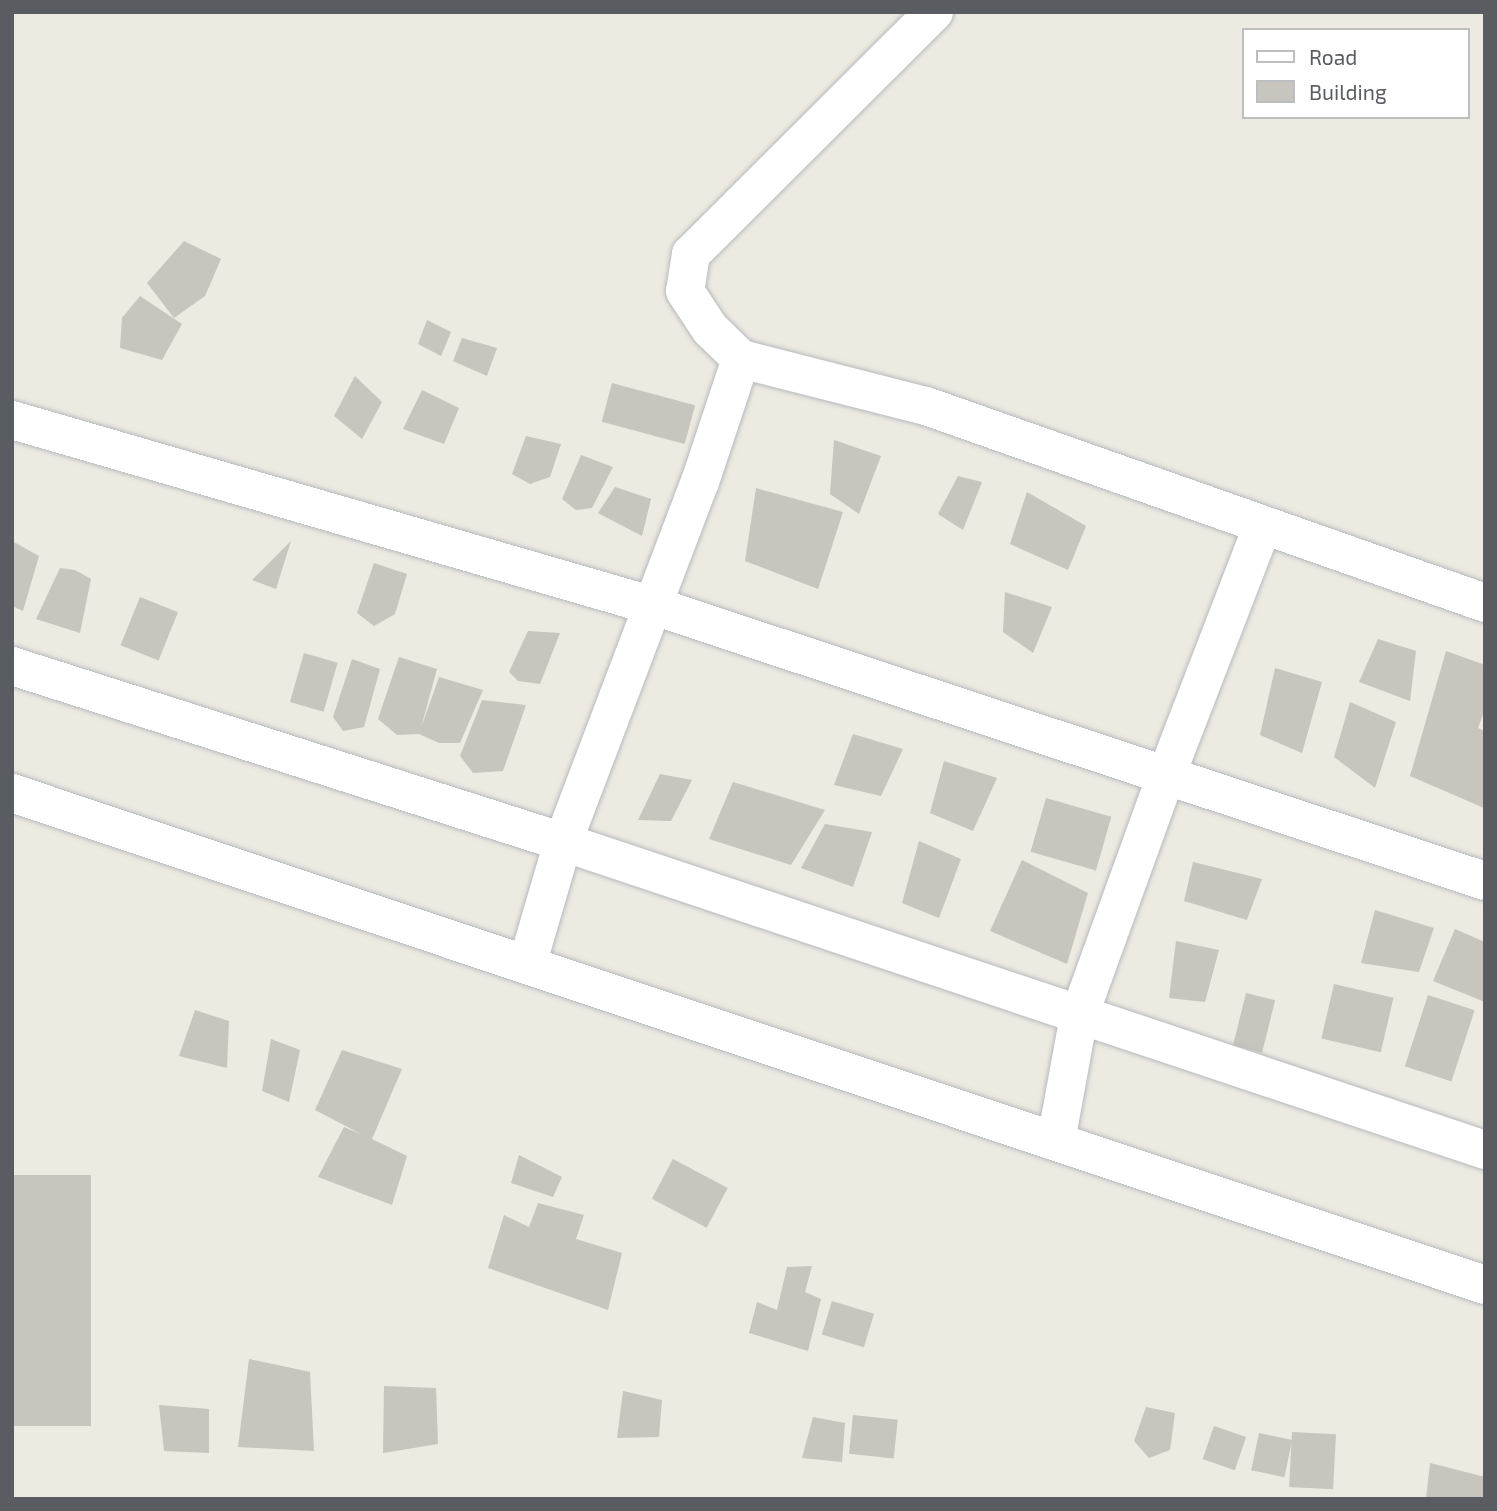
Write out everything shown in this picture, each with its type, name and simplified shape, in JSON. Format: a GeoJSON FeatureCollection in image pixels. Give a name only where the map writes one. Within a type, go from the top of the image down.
{"type":"FeatureCollection","features":[{"type":"Feature","properties":{"kind":"street"},"geometry":{"type":"LineString","coordinates":[[934,12],[691,254],[685,291],[710,329],[741,359],[926,406],[1485,603]]}},
{"type":"Feature","properties":{"kind":"street"},"geometry":{"type":"LineString","coordinates":[[527,965],[563,842],[700,482],[741,359]]}},
{"type":"Feature","properties":{"kind":"street"},"geometry":{"type":"LineString","coordinates":[[12,420],[654,606],[1485,881]]}},
{"type":"Feature","properties":{"kind":"street"},"geometry":{"type":"LineString","coordinates":[[1056,1141],[1079,1016],[1166,776],[1263,525]]}},
{"type":"Feature","properties":{"kind":"street"},"geometry":{"type":"LineString","coordinates":[[12,666],[563,842],[1485,1150]]}},
{"type":"Feature","properties":{"kind":"street"},"geometry":{"type":"LineString","coordinates":[[12,793],[1485,1285]]}},
{"type":"Feature","properties":{"kind":"building"},"geometry":{"type":"Polygon","coordinates":[[[184,241],[221,259],[205,296],[174,318],[147,283],[184,241]]]}},
{"type":"Feature","properties":{"kind":"building"},"geometry":{"type":"Polygon","coordinates":[[[140,296],[182,324],[162,360],[120,348],[122,318],[140,296]]]}},
{"type":"Feature","properties":{"kind":"building"},"geometry":{"type":"Polygon","coordinates":[[[427,320],[451,332],[441,356],[418,344],[427,320]]]}},
{"type":"Feature","properties":{"kind":"building"},"geometry":{"type":"Polygon","coordinates":[[[462,338],[497,348],[487,376],[453,361],[462,338]]]}},
{"type":"Feature","properties":{"kind":"building"},"geometry":{"type":"Polygon","coordinates":[[[355,376],[382,402],[362,439],[334,416],[355,376]]]}},
{"type":"Feature","properties":{"kind":"building"},"geometry":{"type":"Polygon","coordinates":[[[612,383],[695,405],[685,444],[602,422],[612,383]]]}},
{"type":"Feature","properties":{"kind":"building"},"geometry":{"type":"Polygon","coordinates":[[[422,390],[459,408],[444,444],[403,429],[422,390]]]}},
{"type":"Feature","properties":{"kind":"building"},"geometry":{"type":"Polygon","coordinates":[[[526,436],[561,444],[550,477],[530,484],[512,474],[526,436]]]}},
{"type":"Feature","properties":{"kind":"building"},"geometry":{"type":"Polygon","coordinates":[[[834,440],[881,456],[859,514],[830,494],[834,440]]]}},
{"type":"Feature","properties":{"kind":"building"},"geometry":{"type":"Polygon","coordinates":[[[581,455],[613,467],[592,508],[576,510],[562,499],[581,455]]]}},
{"type":"Feature","properties":{"kind":"building"},"geometry":{"type":"Polygon","coordinates":[[[958,476],[982,482],[963,530],[938,514],[958,476]]]}},
{"type":"Feature","properties":{"kind":"building"},"geometry":{"type":"Polygon","coordinates":[[[615,487],[651,499],[642,536],[598,513],[615,487]]]}},
{"type":"Feature","properties":{"kind":"building"},"geometry":{"type":"Polygon","coordinates":[[[756,488],[843,512],[818,589],[745,561],[756,488]]]}},
{"type":"Feature","properties":{"kind":"building"},"geometry":{"type":"Polygon","coordinates":[[[1027,492],[1086,526],[1068,570],[1010,544],[1027,492]]]}},
{"type":"Feature","properties":{"kind":"building"},"geometry":{"type":"Polygon","coordinates":[[[12,541],[39,556],[23,611],[12,606],[12,541]]]}},
{"type":"Feature","properties":{"kind":"building"},"geometry":{"type":"Polygon","coordinates":[[[291,541],[276,589],[252,580],[291,541]]]}},
{"type":"Feature","properties":{"kind":"building"},"geometry":{"type":"Polygon","coordinates":[[[374,563],[407,574],[395,614],[374,626],[357,613],[374,563]]]}},
{"type":"Feature","properties":{"kind":"building"},"geometry":{"type":"Polygon","coordinates":[[[60,568],[75,570],[91,579],[80,633],[36,619],[60,568]]]}},
{"type":"Feature","properties":{"kind":"building"},"geometry":{"type":"Polygon","coordinates":[[[1005,592],[1052,607],[1033,653],[1003,632],[1005,592]]]}},
{"type":"Feature","properties":{"kind":"building"},"geometry":{"type":"Polygon","coordinates":[[[140,597],[178,612],[159,661],[121,645],[140,597]]]}},
{"type":"Feature","properties":{"kind":"building"},"geometry":{"type":"Polygon","coordinates":[[[528,631],[560,633],[540,684],[518,681],[509,672],[528,631]]]}},
{"type":"Feature","properties":{"kind":"building"},"geometry":{"type":"Polygon","coordinates":[[[1378,639],[1416,651],[1410,701],[1359,682],[1378,639]]]}},
{"type":"Feature","properties":{"kind":"building"},"geometry":{"type":"Polygon","coordinates":[[[1446,651],[1485,665],[1485,709],[1478,728],[1485,731],[1484,808],[1410,776],[1446,651]]]}},
{"type":"Feature","properties":{"kind":"building"},"geometry":{"type":"Polygon","coordinates":[[[304,653],[338,663],[324,712],[290,702],[304,653]]]}},
{"type":"Feature","properties":{"kind":"building"},"geometry":{"type":"Polygon","coordinates":[[[399,657],[437,669],[421,728],[439,677],[483,690],[460,743],[439,743],[419,734],[397,735],[378,719],[399,657]]]}},
{"type":"Feature","properties":{"kind":"building"},"geometry":{"type":"Polygon","coordinates":[[[352,659],[380,669],[364,727],[343,731],[333,717],[352,659]]]}},
{"type":"Feature","properties":{"kind":"building"},"geometry":{"type":"Polygon","coordinates":[[[1275,668],[1322,682],[1302,753],[1260,735],[1275,668]]]}},
{"type":"Feature","properties":{"kind":"building"},"geometry":{"type":"Polygon","coordinates":[[[482,700],[526,705],[503,771],[473,773],[460,756],[482,700]]]}},
{"type":"Feature","properties":{"kind":"building"},"geometry":{"type":"Polygon","coordinates":[[[1350,702],[1396,722],[1375,788],[1334,757],[1350,702]]]}},
{"type":"Feature","properties":{"kind":"building"},"geometry":{"type":"Polygon","coordinates":[[[853,734],[903,749],[881,796],[834,785],[853,734]]]}},
{"type":"Feature","properties":{"kind":"building"},"geometry":{"type":"Polygon","coordinates":[[[944,761],[997,778],[973,831],[930,813],[944,761]]]}},
{"type":"Feature","properties":{"kind":"building"},"geometry":{"type":"Polygon","coordinates":[[[660,774],[692,780],[671,821],[638,820],[660,774]]]}},
{"type":"Feature","properties":{"kind":"building"},"geometry":{"type":"Polygon","coordinates":[[[733,782],[825,810],[791,865],[709,839],[733,782]]]}},
{"type":"Feature","properties":{"kind":"building"},"geometry":{"type":"Polygon","coordinates":[[[1046,798],[1111,817],[1096,871],[1031,852],[1046,798]]]}},
{"type":"Feature","properties":{"kind":"building"},"geometry":{"type":"Polygon","coordinates":[[[825,824],[872,832],[853,887],[801,868],[825,824]]]}},
{"type":"Feature","properties":{"kind":"building"},"geometry":{"type":"Polygon","coordinates":[[[919,841],[961,859],[939,918],[902,903],[919,841]]]}},
{"type":"Feature","properties":{"kind":"building"},"geometry":{"type":"Polygon","coordinates":[[[1022,860],[1088,893],[1067,964],[990,931],[1022,860]]]}},
{"type":"Feature","properties":{"kind":"building"},"geometry":{"type":"Polygon","coordinates":[[[1193,862],[1262,879],[1247,920],[1184,901],[1193,862]]]}},
{"type":"Feature","properties":{"kind":"building"},"geometry":{"type":"Polygon","coordinates":[[[1375,910],[1434,928],[1419,972],[1361,963],[1375,910]]]}},
{"type":"Feature","properties":{"kind":"building"},"geometry":{"type":"Polygon","coordinates":[[[1455,929],[1485,942],[1485,1002],[1433,981],[1455,929]]]}},
{"type":"Feature","properties":{"kind":"building"},"geometry":{"type":"Polygon","coordinates":[[[1176,941],[1219,950],[1205,1002],[1169,998],[1176,941]]]}},
{"type":"Feature","properties":{"kind":"building"},"geometry":{"type":"Polygon","coordinates":[[[1334,984],[1393,998],[1381,1052],[1321,1039],[1334,984]]]}},
{"type":"Feature","properties":{"kind":"building"},"geometry":{"type":"Polygon","coordinates":[[[1246,993],[1275,1000],[1262,1053],[1233,1045],[1246,993]]]}},
{"type":"Feature","properties":{"kind":"building"},"geometry":{"type":"Polygon","coordinates":[[[1428,995],[1475,1010],[1451,1081],[1405,1066],[1428,995]]]}},
{"type":"Feature","properties":{"kind":"building"},"geometry":{"type":"Polygon","coordinates":[[[195,1010],[229,1021],[227,1068],[179,1056],[195,1010]]]}},
{"type":"Feature","properties":{"kind":"building"},"geometry":{"type":"Polygon","coordinates":[[[271,1039],[300,1050],[289,1102],[262,1091],[271,1039]]]}},
{"type":"Feature","properties":{"kind":"building"},"geometry":{"type":"Polygon","coordinates":[[[342,1050],[402,1069],[372,1139],[407,1156],[392,1205],[318,1177],[344,1127],[363,1135],[315,1110],[342,1050]]]}},
{"type":"Feature","properties":{"kind":"building"},"geometry":{"type":"Polygon","coordinates":[[[519,1155],[562,1177],[553,1197],[511,1183],[519,1155]]]}},
{"type":"Feature","properties":{"kind":"building"},"geometry":{"type":"Polygon","coordinates":[[[673,1159],[728,1188],[707,1228],[652,1199],[673,1159]]]}},
{"type":"Feature","properties":{"kind":"building"},"geometry":{"type":"Polygon","coordinates":[[[12,1175],[91,1175],[91,1426],[12,1426],[12,1175]]]}},
{"type":"Feature","properties":{"kind":"building"},"geometry":{"type":"Polygon","coordinates":[[[538,1203],[584,1215],[576,1239],[622,1253],[608,1310],[488,1268],[504,1215],[529,1227],[538,1203]]]}},
{"type":"Feature","properties":{"kind":"building"},"geometry":{"type":"Polygon","coordinates":[[[812,1266],[805,1292],[821,1299],[808,1351],[749,1333],[757,1302],[777,1310],[787,1267],[812,1266]]]}},
{"type":"Feature","properties":{"kind":"building"},"geometry":{"type":"Polygon","coordinates":[[[832,1301],[874,1314],[864,1347],[822,1334],[832,1301]]]}},
{"type":"Feature","properties":{"kind":"building"},"geometry":{"type":"Polygon","coordinates":[[[249,1359],[310,1372],[314,1451],[238,1447],[249,1359]]]}},
{"type":"Feature","properties":{"kind":"building"},"geometry":{"type":"Polygon","coordinates":[[[384,1386],[436,1388],[438,1444],[383,1453],[384,1386]]]}},
{"type":"Feature","properties":{"kind":"building"},"geometry":{"type":"Polygon","coordinates":[[[623,1391],[662,1400],[659,1437],[617,1438],[623,1391]]]}},
{"type":"Feature","properties":{"kind":"building"},"geometry":{"type":"Polygon","coordinates":[[[159,1405],[209,1409],[209,1453],[164,1451],[159,1405]]]}},
{"type":"Feature","properties":{"kind":"building"},"geometry":{"type":"Polygon","coordinates":[[[1146,1407],[1175,1413],[1170,1450],[1149,1458],[1134,1441],[1146,1407]]]}},
{"type":"Feature","properties":{"kind":"building"},"geometry":{"type":"Polygon","coordinates":[[[853,1415],[898,1420],[894,1458],[849,1454],[853,1415]]]}},
{"type":"Feature","properties":{"kind":"building"},"geometry":{"type":"Polygon","coordinates":[[[813,1417],[845,1423],[842,1462],[802,1458],[813,1417]]]}},
{"type":"Feature","properties":{"kind":"building"},"geometry":{"type":"Polygon","coordinates":[[[1214,1426],[1246,1437],[1235,1470],[1203,1459],[1214,1426]]]}},
{"type":"Feature","properties":{"kind":"building"},"geometry":{"type":"Polygon","coordinates":[[[1292,1432],[1336,1434],[1333,1489],[1289,1487],[1292,1432]]]}},
{"type":"Feature","properties":{"kind":"building"},"geometry":{"type":"Polygon","coordinates":[[[1259,1433],[1292,1440],[1284,1477],[1251,1470],[1259,1433]]]}},
{"type":"Feature","properties":{"kind":"building"},"geometry":{"type":"Polygon","coordinates":[[[1430,1463],[1485,1477],[1485,1499],[1426,1499],[1430,1463]]]}}]}
